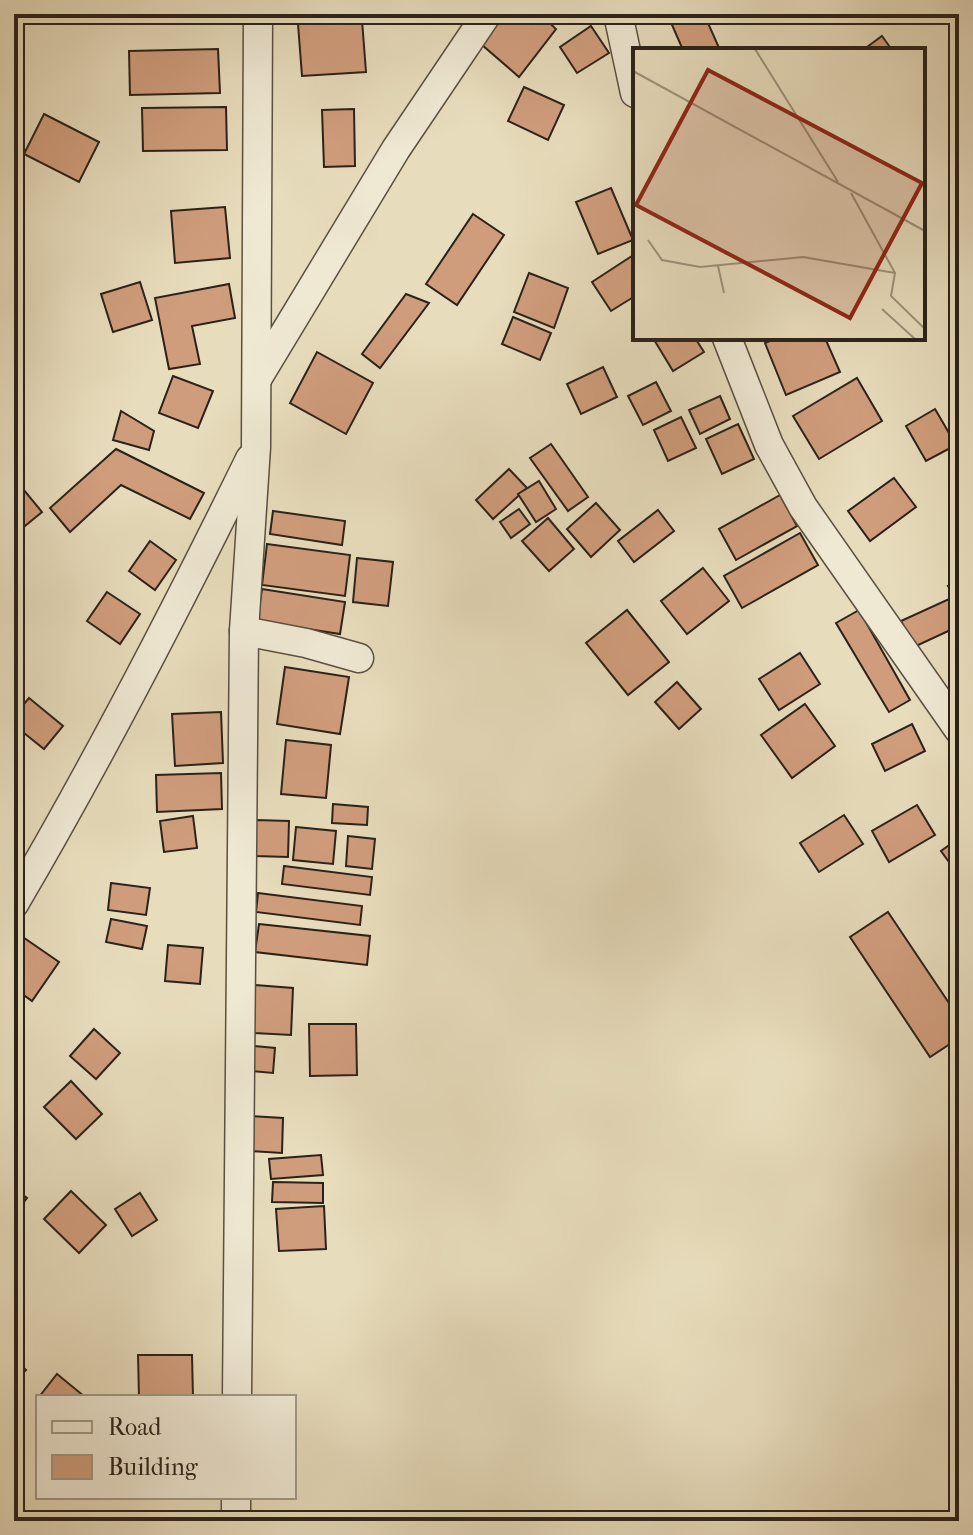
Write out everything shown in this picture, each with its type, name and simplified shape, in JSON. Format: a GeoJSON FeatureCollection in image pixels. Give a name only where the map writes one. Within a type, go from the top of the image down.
{"type":"FeatureCollection","features":[{"type":"Feature","properties":{"kind":"street"},"geometry":{"type":"LineString","coordinates":[[237,1395],[244,631],[256,447],[258,14]]}},
{"type":"Feature","properties":{"kind":"street"},"geometry":{"type":"LineString","coordinates":[[256,380],[396,149],[487,14]]}},
{"type":"Feature","properties":{"kind":"street"},"geometry":{"type":"LineString","coordinates":[[618,14],[633,84]]}},
{"type":"Feature","properties":{"kind":"street"},"geometry":{"type":"LineString","coordinates":[[731,340],[769,445],[803,507],[959,730]]}},
{"type":"Feature","properties":{"kind":"street"},"geometry":{"type":"LineString","coordinates":[[14,904],[79,791],[212,539],[256,447]]}},
{"type":"Feature","properties":{"kind":"street"},"geometry":{"type":"LineString","coordinates":[[244,631],[306,643],[359,658]]}},
{"type":"Feature","properties":{"kind":"street"},"geometry":{"type":"LineString","coordinates":[[236,1499],[236,1521]]}},
{"type":"Feature","properties":{"kind":"building"},"geometry":{"type":"Polygon","coordinates":[[[503,14],[540,14],[556,29],[519,77],[481,44],[503,14]]]}},
{"type":"Feature","properties":{"kind":"building"},"geometry":{"type":"Polygon","coordinates":[[[678,14],[704,14],[719,48],[682,48],[669,18],[678,14]]]}},
{"type":"Feature","properties":{"kind":"building"},"geometry":{"type":"Polygon","coordinates":[[[362,20],[366,72],[302,76],[298,24],[362,20]]]}},
{"type":"Feature","properties":{"kind":"building"},"geometry":{"type":"Polygon","coordinates":[[[591,26],[609,53],[577,73],[560,47],[591,26]]]}},
{"type":"Feature","properties":{"kind":"building"},"geometry":{"type":"Polygon","coordinates":[[[882,36],[891,48],[866,48],[882,36]]]}},
{"type":"Feature","properties":{"kind":"building"},"geometry":{"type":"Polygon","coordinates":[[[218,49],[220,93],[130,95],[129,51],[218,49]]]}},
{"type":"Feature","properties":{"kind":"building"},"geometry":{"type":"Polygon","coordinates":[[[524,87],[564,105],[548,140],[508,121],[524,87]]]}},
{"type":"Feature","properties":{"kind":"building"},"geometry":{"type":"Polygon","coordinates":[[[226,107],[227,150],[143,151],[142,108],[226,107]]]}},
{"type":"Feature","properties":{"kind":"building"},"geometry":{"type":"Polygon","coordinates":[[[354,109],[355,166],[324,167],[322,110],[354,109]]]}},
{"type":"Feature","properties":{"kind":"building"},"geometry":{"type":"Polygon","coordinates":[[[44,114],[99,142],[79,182],[24,154],[44,114]]]}},
{"type":"Feature","properties":{"kind":"building"},"geometry":{"type":"Polygon","coordinates":[[[611,188],[633,240],[598,254],[576,202],[611,188]]]}},
{"type":"Feature","properties":{"kind":"building"},"geometry":{"type":"Polygon","coordinates":[[[225,207],[230,258],[175,263],[171,211],[225,207]]]}},
{"type":"Feature","properties":{"kind":"building"},"geometry":{"type":"Polygon","coordinates":[[[473,214],[504,235],[457,305],[426,284],[473,214]]]}},
{"type":"Feature","properties":{"kind":"building"},"geometry":{"type":"Polygon","coordinates":[[[633,255],[633,297],[611,311],[592,282],[633,255]]]}},
{"type":"Feature","properties":{"kind":"building"},"geometry":{"type":"Polygon","coordinates":[[[529,273],[568,288],[554,328],[514,312],[529,273]]]}},
{"type":"Feature","properties":{"kind":"building"},"geometry":{"type":"Polygon","coordinates":[[[140,282],[152,320],[113,332],[101,294],[140,282]]]}},
{"type":"Feature","properties":{"kind":"building"},"geometry":{"type":"Polygon","coordinates":[[[229,284],[235,318],[192,326],[200,364],[169,369],[155,298],[229,284]]]}},
{"type":"Feature","properties":{"kind":"building"},"geometry":{"type":"Polygon","coordinates":[[[406,294],[429,303],[380,368],[362,354],[406,294]]]}},
{"type":"Feature","properties":{"kind":"building"},"geometry":{"type":"Polygon","coordinates":[[[513,317],[551,333],[540,360],[502,344],[513,317]]]}},
{"type":"Feature","properties":{"kind":"building"},"geometry":{"type":"Polygon","coordinates":[[[654,340],[696,340],[704,352],[673,371],[654,340]]]}},
{"type":"Feature","properties":{"kind":"building"},"geometry":{"type":"Polygon","coordinates":[[[772,340],[826,340],[840,372],[786,395],[765,343],[772,340]]]}},
{"type":"Feature","properties":{"kind":"building"},"geometry":{"type":"Polygon","coordinates":[[[317,352],[373,383],[346,434],[290,403],[317,352]]]}},
{"type":"Feature","properties":{"kind":"building"},"geometry":{"type":"Polygon","coordinates":[[[603,367],[617,397],[581,414],[567,384],[603,367]]]}},
{"type":"Feature","properties":{"kind":"building"},"geometry":{"type":"Polygon","coordinates":[[[173,376],[213,391],[198,428],[159,413],[173,376]]]}},
{"type":"Feature","properties":{"kind":"building"},"geometry":{"type":"Polygon","coordinates":[[[857,378],[882,421],[819,459],[793,416],[857,378]]]}},
{"type":"Feature","properties":{"kind":"building"},"geometry":{"type":"Polygon","coordinates":[[[656,382],[671,411],[643,425],[628,396],[656,382]]]}},
{"type":"Feature","properties":{"kind":"building"},"geometry":{"type":"Polygon","coordinates":[[[720,396],[730,419],[700,434],[689,410],[720,396]]]}},
{"type":"Feature","properties":{"kind":"building"},"geometry":{"type":"Polygon","coordinates":[[[935,409],[956,445],[926,461],[906,426],[935,409]]]}},
{"type":"Feature","properties":{"kind":"building"},"geometry":{"type":"Polygon","coordinates":[[[121,411],[154,431],[149,450],[113,440],[121,411]]]}},
{"type":"Feature","properties":{"kind":"building"},"geometry":{"type":"Polygon","coordinates":[[[681,417],[696,448],[668,461],[654,430],[681,417]]]}},
{"type":"Feature","properties":{"kind":"building"},"geometry":{"type":"Polygon","coordinates":[[[738,424],[754,459],[722,474],[706,439],[738,424]]]}},
{"type":"Feature","properties":{"kind":"building"},"geometry":{"type":"Polygon","coordinates":[[[551,444],[588,497],[568,511],[530,458],[551,444]]]}},
{"type":"Feature","properties":{"kind":"building"},"geometry":{"type":"Polygon","coordinates":[[[116,449],[204,493],[190,519],[121,485],[70,532],[50,508],[116,449]]]}},
{"type":"Feature","properties":{"kind":"building"},"geometry":{"type":"Polygon","coordinates":[[[509,469],[527,488],[493,519],[476,500],[509,469]]]}},
{"type":"Feature","properties":{"kind":"building"},"geometry":{"type":"Polygon","coordinates":[[[14,478],[42,512],[14,535],[14,478]]]}},
{"type":"Feature","properties":{"kind":"building"},"geometry":{"type":"Polygon","coordinates":[[[894,478],[916,507],[870,541],[848,511],[894,478]]]}},
{"type":"Feature","properties":{"kind":"building"},"geometry":{"type":"Polygon","coordinates":[[[539,481],[556,509],[536,522],[518,494],[539,481]]]}},
{"type":"Feature","properties":{"kind":"building"},"geometry":{"type":"Polygon","coordinates":[[[780,495],[797,526],[736,560],[719,529],[780,495]]]}},
{"type":"Feature","properties":{"kind":"building"},"geometry":{"type":"Polygon","coordinates":[[[596,503],[620,530],[591,557],[567,529],[596,503]]]}},
{"type":"Feature","properties":{"kind":"building"},"geometry":{"type":"Polygon","coordinates":[[[519,509],[530,524],[511,538],[500,522],[519,509]]]}},
{"type":"Feature","properties":{"kind":"building"},"geometry":{"type":"Polygon","coordinates":[[[658,510],[674,531],[634,562],[618,541],[658,510]]]}},
{"type":"Feature","properties":{"kind":"building"},"geometry":{"type":"Polygon","coordinates":[[[273,511],[345,521],[342,545],[270,534],[273,511]]]}},
{"type":"Feature","properties":{"kind":"building"},"geometry":{"type":"Polygon","coordinates":[[[548,518],[574,549],[549,571],[522,541],[548,518]]]}},
{"type":"Feature","properties":{"kind":"building"},"geometry":{"type":"Polygon","coordinates":[[[800,533],[818,565],[742,608],[724,576],[800,533]]]}},
{"type":"Feature","properties":{"kind":"building"},"geometry":{"type":"Polygon","coordinates":[[[150,541],[176,560],[155,590],[129,571],[150,541]]]}},
{"type":"Feature","properties":{"kind":"building"},"geometry":{"type":"Polygon","coordinates":[[[267,544],[350,555],[345,596],[262,585],[267,544]]]}},
{"type":"Feature","properties":{"kind":"building"},"geometry":{"type":"Polygon","coordinates":[[[357,558],[393,562],[388,606],[353,602],[357,558]]]}},
{"type":"Feature","properties":{"kind":"building"},"geometry":{"type":"Polygon","coordinates":[[[703,568],[729,601],[687,634],[661,601],[703,568]]]}},
{"type":"Feature","properties":{"kind":"building"},"geometry":{"type":"Polygon","coordinates":[[[959,580],[959,605],[948,586],[959,580]]]}},
{"type":"Feature","properties":{"kind":"building"},"geometry":{"type":"Polygon","coordinates":[[[262,589],[345,602],[340,634],[257,621],[262,589]]]}},
{"type":"Feature","properties":{"kind":"building"},"geometry":{"type":"Polygon","coordinates":[[[107,592],[140,614],[120,644],[87,621],[107,592]]]}},
{"type":"Feature","properties":{"kind":"building"},"geometry":{"type":"Polygon","coordinates":[[[949,599],[959,626],[914,647],[901,621],[949,599]]]}},
{"type":"Feature","properties":{"kind":"building"},"geometry":{"type":"Polygon","coordinates":[[[627,610],[669,662],[628,695],[586,643],[627,610]]]}},
{"type":"Feature","properties":{"kind":"building"},"geometry":{"type":"Polygon","coordinates":[[[859,610],[910,700],[889,712],[836,623],[859,610]]]}},
{"type":"Feature","properties":{"kind":"building"},"geometry":{"type":"Polygon","coordinates":[[[800,653],[820,684],[779,710],[759,679],[800,653]]]}},
{"type":"Feature","properties":{"kind":"building"},"geometry":{"type":"Polygon","coordinates":[[[285,667],[349,677],[340,734],[277,724],[285,667]]]}},
{"type":"Feature","properties":{"kind":"building"},"geometry":{"type":"Polygon","coordinates":[[[677,682],[701,709],[679,729],[655,702],[677,682]]]}},
{"type":"Feature","properties":{"kind":"building"},"geometry":{"type":"Polygon","coordinates":[[[29,698],[63,726],[44,749],[14,725],[14,716],[29,698]]]}},
{"type":"Feature","properties":{"kind":"building"},"geometry":{"type":"Polygon","coordinates":[[[805,704],[835,746],[792,778],[761,735],[805,704]]]}},
{"type":"Feature","properties":{"kind":"building"},"geometry":{"type":"Polygon","coordinates":[[[221,712],[223,763],[175,766],[172,714],[221,712]]]}},
{"type":"Feature","properties":{"kind":"building"},"geometry":{"type":"Polygon","coordinates":[[[912,724],[925,751],[885,771],[872,744],[912,724]]]}},
{"type":"Feature","properties":{"kind":"building"},"geometry":{"type":"Polygon","coordinates":[[[286,740],[331,745],[326,798],[281,794],[286,740]]]}},
{"type":"Feature","properties":{"kind":"building"},"geometry":{"type":"Polygon","coordinates":[[[14,751],[24,760],[14,784],[14,751]]]}},
{"type":"Feature","properties":{"kind":"building"},"geometry":{"type":"Polygon","coordinates":[[[221,773],[222,809],[157,812],[156,775],[221,773]]]}},
{"type":"Feature","properties":{"kind":"building"},"geometry":{"type":"Polygon","coordinates":[[[333,804],[368,807],[367,825],[332,823],[333,804]]]}},
{"type":"Feature","properties":{"kind":"building"},"geometry":{"type":"Polygon","coordinates":[[[917,805],[935,835],[889,862],[872,831],[917,805]]]}},
{"type":"Feature","properties":{"kind":"building"},"geometry":{"type":"Polygon","coordinates":[[[844,815],[863,844],[819,872],[800,843],[844,815]]]}},
{"type":"Feature","properties":{"kind":"building"},"geometry":{"type":"Polygon","coordinates":[[[193,816],[197,848],[164,852],[160,821],[193,816]]]}},
{"type":"Feature","properties":{"kind":"building"},"geometry":{"type":"Polygon","coordinates":[[[256,820],[289,821],[288,857],[255,856],[256,820]]]}},
{"type":"Feature","properties":{"kind":"building"},"geometry":{"type":"Polygon","coordinates":[[[296,827],[336,831],[333,864],[293,860],[296,827]]]}},
{"type":"Feature","properties":{"kind":"building"},"geometry":{"type":"Polygon","coordinates":[[[348,836],[375,839],[372,869],[346,866],[348,836]]]}},
{"type":"Feature","properties":{"kind":"building"},"geometry":{"type":"Polygon","coordinates":[[[959,838],[959,876],[941,851],[959,838]]]}},
{"type":"Feature","properties":{"kind":"building"},"geometry":{"type":"Polygon","coordinates":[[[284,866],[372,877],[370,895],[282,884],[284,866]]]}},
{"type":"Feature","properties":{"kind":"building"},"geometry":{"type":"Polygon","coordinates":[[[111,883],[150,888],[146,915],[108,910],[111,883]]]}},
{"type":"Feature","properties":{"kind":"building"},"geometry":{"type":"Polygon","coordinates":[[[258,893],[362,906],[360,925],[256,912],[258,893]]]}},
{"type":"Feature","properties":{"kind":"building"},"geometry":{"type":"Polygon","coordinates":[[[888,912],[959,1018],[959,1038],[930,1057],[850,937],[888,912]]]}},
{"type":"Feature","properties":{"kind":"building"},"geometry":{"type":"Polygon","coordinates":[[[111,919],[147,926],[142,949],[106,942],[111,919]]]}},
{"type":"Feature","properties":{"kind":"building"},"geometry":{"type":"Polygon","coordinates":[[[259,924],[370,936],[367,965],[255,952],[259,924]]]}},
{"type":"Feature","properties":{"kind":"building"},"geometry":{"type":"Polygon","coordinates":[[[17,933],[59,962],[32,1001],[14,988],[14,938],[17,933]]]}},
{"type":"Feature","properties":{"kind":"building"},"geometry":{"type":"Polygon","coordinates":[[[168,945],[203,948],[200,984],[165,981],[168,945]]]}},
{"type":"Feature","properties":{"kind":"building"},"geometry":{"type":"Polygon","coordinates":[[[255,985],[293,988],[291,1035],[253,1033],[255,985]]]}},
{"type":"Feature","properties":{"kind":"building"},"geometry":{"type":"Polygon","coordinates":[[[309,1024],[356,1024],[357,1075],[310,1076],[309,1024]]]}},
{"type":"Feature","properties":{"kind":"building"},"geometry":{"type":"Polygon","coordinates":[[[94,1029],[120,1053],[96,1079],[70,1056],[94,1029]]]}},
{"type":"Feature","properties":{"kind":"building"},"geometry":{"type":"Polygon","coordinates":[[[254,1046],[275,1048],[273,1073],[252,1071],[254,1046]]]}},
{"type":"Feature","properties":{"kind":"building"},"geometry":{"type":"Polygon","coordinates":[[[71,1081],[102,1114],[76,1139],[44,1107],[71,1081]]]}},
{"type":"Feature","properties":{"kind":"building"},"geometry":{"type":"Polygon","coordinates":[[[252,1116],[283,1118],[282,1153],[250,1151],[252,1116]]]}},
{"type":"Feature","properties":{"kind":"building"},"geometry":{"type":"Polygon","coordinates":[[[321,1155],[323,1175],[271,1179],[269,1159],[321,1155]]]}},
{"type":"Feature","properties":{"kind":"building"},"geometry":{"type":"Polygon","coordinates":[[[273,1182],[323,1183],[323,1203],[272,1202],[273,1182]]]}},
{"type":"Feature","properties":{"kind":"building"},"geometry":{"type":"Polygon","coordinates":[[[14,1188],[27,1198],[14,1215],[14,1188]]]}},
{"type":"Feature","properties":{"kind":"building"},"geometry":{"type":"Polygon","coordinates":[[[71,1191],[106,1225],[79,1253],[44,1219],[71,1191]]]}},
{"type":"Feature","properties":{"kind":"building"},"geometry":{"type":"Polygon","coordinates":[[[140,1193],[157,1220],[132,1236],[115,1209],[140,1193]]]}},
{"type":"Feature","properties":{"kind":"building"},"geometry":{"type":"Polygon","coordinates":[[[324,1206],[326,1249],[279,1251],[276,1209],[324,1206]]]}},
{"type":"Feature","properties":{"kind":"building"},"geometry":{"type":"Polygon","coordinates":[[[138,1355],[192,1355],[193,1395],[139,1395],[138,1355]]]}},
{"type":"Feature","properties":{"kind":"building"},"geometry":{"type":"Polygon","coordinates":[[[14,1358],[26,1370],[14,1382],[14,1358]]]}},
{"type":"Feature","properties":{"kind":"building"},"geometry":{"type":"Polygon","coordinates":[[[57,1374],[83,1395],[41,1395],[57,1374]]]}}]}
